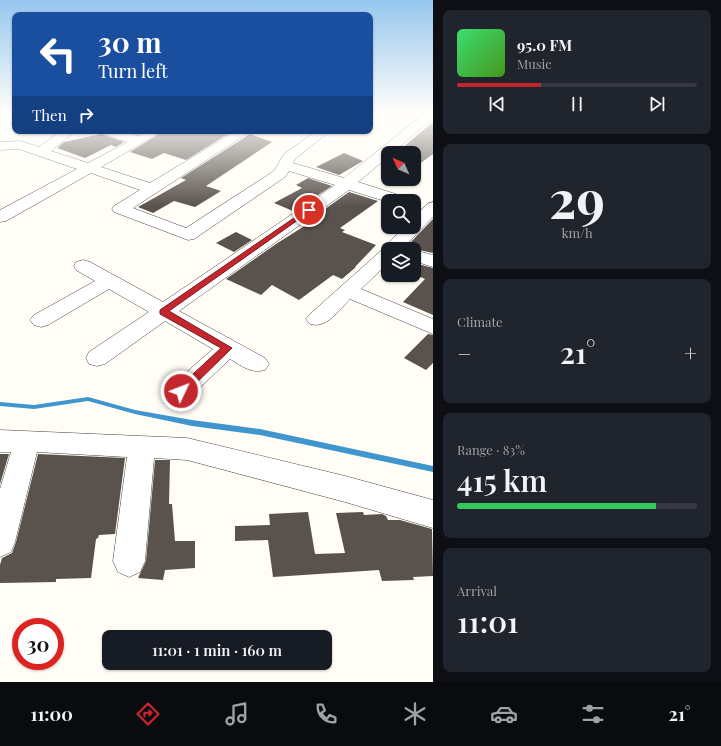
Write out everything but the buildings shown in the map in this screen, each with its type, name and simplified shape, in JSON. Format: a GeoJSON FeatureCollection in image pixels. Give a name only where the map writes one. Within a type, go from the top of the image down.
{"type":"FeatureCollection","features":[{"type":"Feature","properties":{"kind":"street"},"geometry":{"type":"LineString","coordinates":[[41,152],[52,144]]}},
{"type":"Feature","properties":{"kind":"street"},"geometry":{"type":"LineString","coordinates":[[0,216],[134,144]]}},
{"type":"Feature","properties":{"kind":"street"},"geometry":{"type":"LineString","coordinates":[[224,144],[120,209],[188,235],[275,178],[286,166],[289,157],[307,144]]}},
{"type":"Feature","properties":{"kind":"street"},"geometry":{"type":"LineString","coordinates":[[97,358],[347,184],[395,144]]}},
{"type":"Feature","properties":{"kind":"street"},"geometry":{"type":"LineString","coordinates":[[0,146],[20,145],[152,189]]}},
{"type":"Feature","properties":{"kind":"street"},"geometry":{"type":"LineString","coordinates":[[286,166],[381,195]]}},
{"type":"Feature","properties":{"kind":"street"},"geometry":{"type":"LineString","coordinates":[[421,207],[432,209]]}},
{"type":"Feature","properties":{"kind":"street"},"geometry":{"type":"LineString","coordinates":[[421,220],[432,209]]}},
{"type":"Feature","properties":{"kind":"street"},"geometry":{"type":"LineString","coordinates":[[400,242],[408,234]]}},
{"type":"Feature","properties":{"kind":"street"},"geometry":{"type":"LineString","coordinates":[[421,257],[433,261]]}},
{"type":"Feature","properties":{"kind":"street"},"geometry":{"type":"LineString","coordinates":[[317,319],[381,261]]}},
{"type":"Feature","properties":{"kind":"street"},"geometry":{"type":"LineString","coordinates":[[83,266],[257,364]]}},
{"type":"Feature","properties":{"kind":"street"},"geometry":{"type":"LineString","coordinates":[[42,320],[108,281]]}},
{"type":"Feature","properties":{"kind":"street"},"geometry":{"type":"LineString","coordinates":[[349,291],[433,326]]}},
{"type":"Feature","properties":{"kind":"street"},"geometry":{"type":"LineString","coordinates":[[181,391],[228,348]]}},
{"type":"Feature","properties":{"kind":"street"},"geometry":{"type":"LineString","coordinates":[[0,441],[28,441],[186,449],[345,489],[433,514]]}},
{"type":"Feature","properties":{"kind":"street"},"geometry":{"type":"LineString","coordinates":[[0,542],[28,441]]}},
{"type":"Feature","properties":{"kind":"street"},"geometry":{"type":"LineString","coordinates":[[129,561],[142,447]]}},
{"type":"Feature","properties":{"kind":"waterway"},"geometry":{"type":"LineString","coordinates":[[0,404],[34,407],[88,399],[135,412],[192,423],[260,432],[433,469]]}},
{"type":"Feature","properties":{"kind":"route"},"geometry":{"type":"LineString","coordinates":[[181,391],[228,348],[163,312],[309,210]]}}]}
